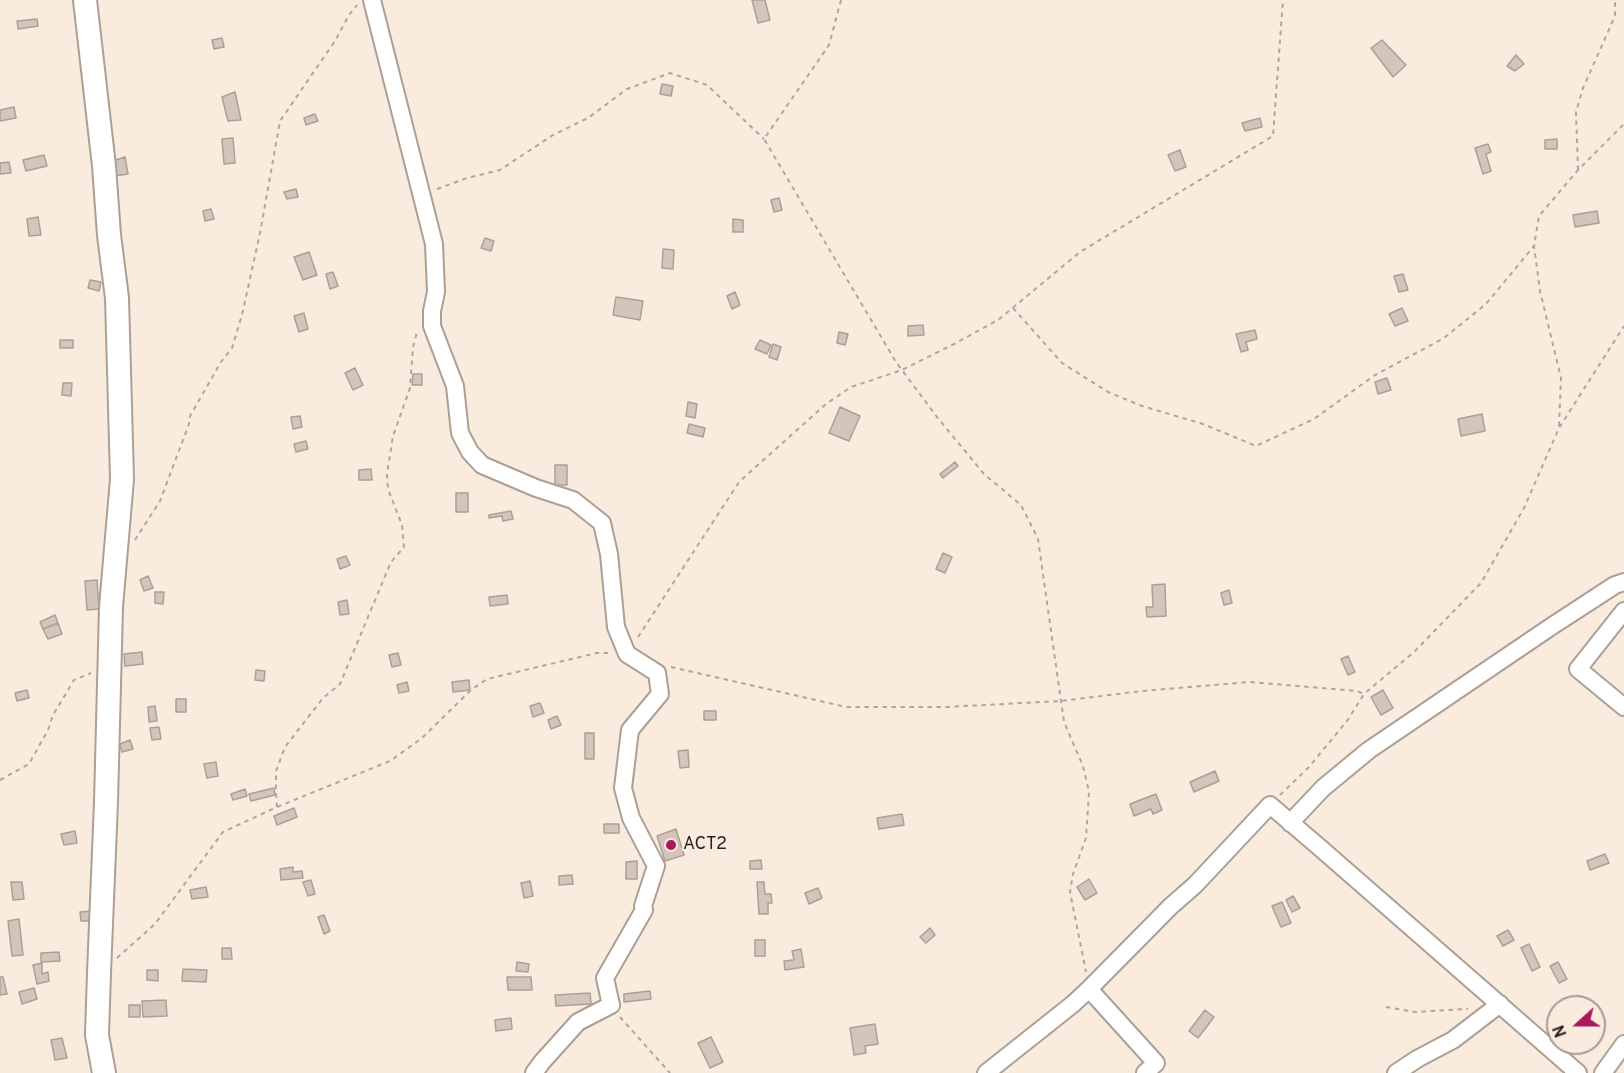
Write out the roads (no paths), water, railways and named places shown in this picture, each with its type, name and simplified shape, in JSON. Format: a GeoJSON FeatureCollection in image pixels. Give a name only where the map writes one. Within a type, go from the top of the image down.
{"type":"FeatureCollection","features":[{"type":"Feature","properties":{"kind":"main road"},"geometry":{"type":"LineString","coordinates":[[85,0],[118,310],[122,479],[111,607],[99,973],[98,1035],[104,1073]]}},
{"type":"Feature","properties":{"kind":"street"},"geometry":{"type":"LineString","coordinates":[[372,0],[434,244],[436,292],[432,310],[432,327],[455,386],[460,433],[470,452],[482,465],[536,488],[573,500],[602,523],[609,554],[616,627],[627,654],[657,673],[660,694],[630,730],[623,788],[632,818],[656,866],[643,906],[644,910],[605,978],[610,1005],[578,1022],[534,1073]]}},
{"type":"Feature","properties":{"kind":"street"},"geometry":{"type":"LineString","coordinates":[[1290,823],[1323,788],[1369,750],[1552,626],[1624,582]]}},
{"type":"Feature","properties":{"kind":"street"},"geometry":{"type":"LineString","coordinates":[[1624,611],[1578,669],[1624,707]]}},
{"type":"Feature","properties":{"kind":"street"},"geometry":{"type":"LineString","coordinates":[[986,1073],[1089,989],[1171,906],[1195,885],[1270,806],[1578,1073]]}},
{"type":"Feature","properties":{"kind":"street"},"geometry":{"type":"LineString","coordinates":[[1089,989],[1156,1063],[1145,1073]]}},
{"type":"Feature","properties":{"kind":"street"},"geometry":{"type":"LineString","coordinates":[[1396,1073],[1452,1040],[1500,1004]]}},
{"type":"Feature","properties":{"kind":"street"},"geometry":{"type":"LineString","coordinates":[[1603,1073],[1624,1044]]}},
{"type":"Feature","properties":{"kind":"place","name":"ACT2"},"geometry":{"type":"Point","coordinates":[671,845]}}]}
